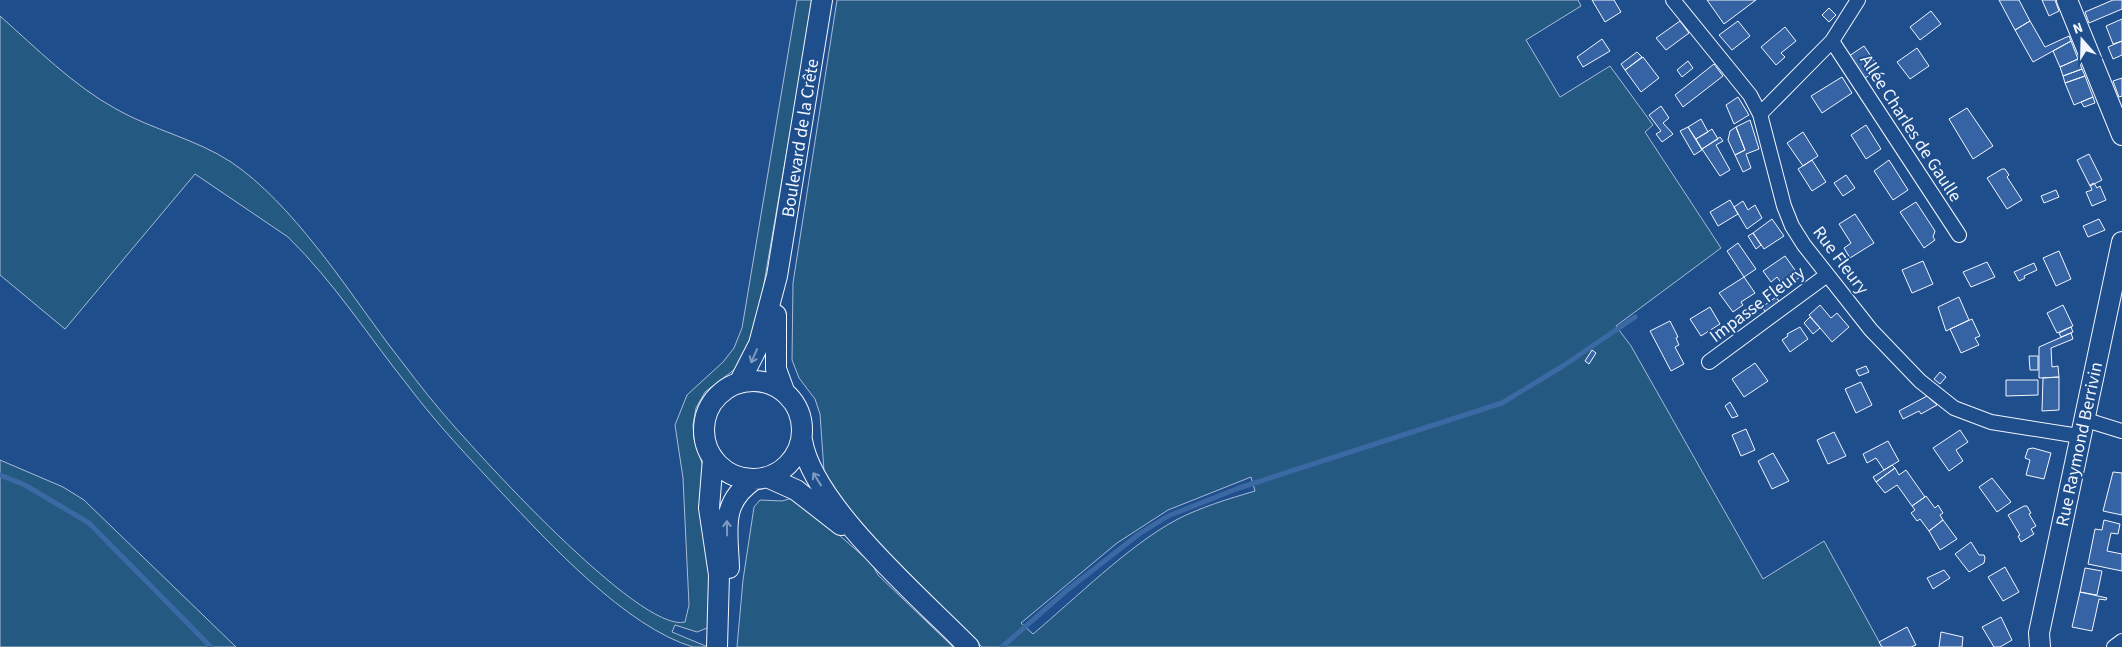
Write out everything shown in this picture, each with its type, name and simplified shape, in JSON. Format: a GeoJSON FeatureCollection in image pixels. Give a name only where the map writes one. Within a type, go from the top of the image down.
{"type":"FeatureCollection","features":[{"type":"Feature","properties":{"kind":"main road","name":"Boulevard de la Crête"},"geometry":{"type":"LineString","coordinates":[[739,383],[760,344],[777,276],[822,0]]}},
{"type":"Feature","properties":{"kind":"main road"},"geometry":{"type":"LineString","coordinates":[[2067,0],[2122,135]]}},
{"type":"Feature","properties":{"kind":"main road","name":"Rue Raymond Berrivin"},"geometry":{"type":"LineString","coordinates":[[2040,647],[2039,633],[2081,427],[2122,242]]}},
{"type":"Feature","properties":{"kind":"main road","name":"Boulevard de la Crête"},"geometry":{"type":"LineString","coordinates":[[777,276],[774,354],[778,377],[784,391]]}},
{"type":"Feature","properties":{"kind":"main road"},"geometry":{"type":"LineString","coordinates":[[868,546],[814,476],[806,458],[799,413],[784,391],[758,381],[739,383],[724,390],[708,410],[704,434],[713,458],[727,472],[745,478],[761,478],[796,490],[868,546],[969,647]]}},
{"type":"Feature","properties":{"kind":"main road"},"geometry":{"type":"LineString","coordinates":[[725,647],[729,575],[727,516],[736,496],[761,478],[786,467],[798,450],[802,440]]}},
{"type":"Feature","properties":{"kind":"main road"},"geometry":{"type":"LineString","coordinates":[[713,458],[709,508],[719,575],[717,647]]}},
{"type":"Feature","properties":{"kind":"street","name":"Rue Fleury"},"geometry":{"type":"LineString","coordinates":[[1674,0],[1750,95],[1760,114],[1784,206],[1792,226],[1827,275],[1871,330],[1920,382],[1954,408],[1991,422],[2122,431]]}},
{"type":"Feature","properties":{"kind":"street"},"geometry":{"type":"LineString","coordinates":[[1760,114],[1832,41],[1858,0]]}},
{"type":"Feature","properties":{"kind":"street","name":"Allée Charles de Gaulle"},"geometry":{"type":"LineString","coordinates":[[1832,41],[1959,235]]}},
{"type":"Feature","properties":{"kind":"street","name":"Impasse Fleury"},"geometry":{"type":"LineString","coordinates":[[1709,362],[1827,275]]}},
{"type":"Feature","properties":{"kind":"street"},"geometry":{"type":"LineString","coordinates":[[2114,647],[2122,640]]}},
{"type":"Feature","properties":{"kind":"shaded area"},"geometry":{"type":"Polygon","coordinates":[[[797,0],[813,0],[758,318],[752,341],[739,366],[705,392],[696,408],[693,425],[694,439],[704,469],[713,559],[712,626],[697,632],[675,625],[672,632],[708,647],[693,647],[667,637],[641,622],[615,603],[565,558],[442,428],[305,254],[288,237],[195,174],[65,329],[0,275],[0,16],[56,66],[100,100],[145,123],[218,154],[253,179],[296,222],[434,403],[520,497],[596,570],[632,599],[663,618],[685,622],[689,605],[683,478],[675,425],[687,395],[723,362],[734,348],[742,328],[797,0]]]}},
{"type":"Feature","properties":{"kind":"shaded area"},"geometry":{"type":"Polygon","coordinates":[[[837,0],[1578,0],[1581,6],[1526,40],[1560,97],[1610,66],[1653,125],[1645,132],[1721,248],[1616,326],[1631,346],[1763,579],[1824,541],[1882,647],[982,647],[849,513],[824,471],[820,414],[815,399],[799,378],[792,360],[793,283],[837,0]],[[1251,477],[1168,510],[1117,543],[1021,623],[1033,634],[1121,558],[1158,531],[1195,511],[1255,491],[1251,477]]]}},
{"type":"Feature","properties":{"kind":"shaded area"},"geometry":{"type":"Polygon","coordinates":[[[0,460],[63,487],[84,500],[236,647],[0,647],[0,460]]]}},
{"type":"Feature","properties":{"kind":"shaded area"},"geometry":{"type":"Polygon","coordinates":[[[796,497],[872,564],[878,575],[953,647],[737,647],[743,580],[754,507],[760,500],[782,501],[796,497]]]}},
{"type":"Feature","properties":{"kind":"building"},"geometry":{"type":"Polygon","coordinates":[[[1592,0],[1614,0],[1621,12],[1605,22],[1592,0]]]}},
{"type":"Feature","properties":{"kind":"building"},"geometry":{"type":"Polygon","coordinates":[[[1707,0],[1756,0],[1724,24],[1707,0]]]}},
{"type":"Feature","properties":{"kind":"building"},"geometry":{"type":"Polygon","coordinates":[[[1999,0],[2019,0],[2030,21],[2015,30],[1999,0]]]}},
{"type":"Feature","properties":{"kind":"building"},"geometry":{"type":"Polygon","coordinates":[[[2042,0],[2055,0],[2059,11],[2049,16],[2042,0]]]}},
{"type":"Feature","properties":{"kind":"building"},"geometry":{"type":"Polygon","coordinates":[[[2113,0],[2122,0],[2122,9],[2089,23],[2085,12],[2113,0]]]}},
{"type":"Feature","properties":{"kind":"building"},"geometry":{"type":"Polygon","coordinates":[[[1829,8],[1836,15],[1829,22],[1822,15],[1829,8]]]}},
{"type":"Feature","properties":{"kind":"building"},"geometry":{"type":"Polygon","coordinates":[[[1931,11],[1941,24],[1920,40],[1910,27],[1931,11]]]}},
{"type":"Feature","properties":{"kind":"building"},"geometry":{"type":"Polygon","coordinates":[[[2122,19],[2122,41],[2113,44],[2106,26],[2122,19]]]}},
{"type":"Feature","properties":{"kind":"building"},"geometry":{"type":"Polygon","coordinates":[[[1680,21],[1689,33],[1666,50],[1656,38],[1680,21]]]}},
{"type":"Feature","properties":{"kind":"building"},"geometry":{"type":"Polygon","coordinates":[[[1738,21],[1750,36],[1732,50],[1719,35],[1738,21]]]}},
{"type":"Feature","properties":{"kind":"building"},"geometry":{"type":"Polygon","coordinates":[[[2030,21],[2045,47],[2069,36],[2071,41],[2033,62],[2015,30],[2030,21]]]}},
{"type":"Feature","properties":{"kind":"building"},"geometry":{"type":"Polygon","coordinates":[[[1785,27],[1796,41],[1781,53],[1785,57],[1776,65],[1761,47],[1785,27]]]}},
{"type":"Feature","properties":{"kind":"building"},"geometry":{"type":"Polygon","coordinates":[[[1602,39],[1610,51],[1583,67],[1577,57],[1602,39]]]}},
{"type":"Feature","properties":{"kind":"building"},"geometry":{"type":"Polygon","coordinates":[[[2071,41],[2078,59],[2060,67],[2053,51],[2071,41]]]}},
{"type":"Feature","properties":{"kind":"building"},"geometry":{"type":"Polygon","coordinates":[[[2122,41],[2122,55],[2113,59],[2108,47],[2122,41]]]}},
{"type":"Feature","properties":{"kind":"building"},"geometry":{"type":"Polygon","coordinates":[[[1864,46],[1879,68],[1864,79],[1849,56],[1864,46]]]}},
{"type":"Feature","properties":{"kind":"building"},"geometry":{"type":"Polygon","coordinates":[[[1917,48],[1929,66],[1910,79],[1897,62],[1917,48]]]}},
{"type":"Feature","properties":{"kind":"building"},"geometry":{"type":"Polygon","coordinates":[[[1637,52],[1642,57],[1625,70],[1621,64],[1637,52]]]}},
{"type":"Feature","properties":{"kind":"building"},"geometry":{"type":"Polygon","coordinates":[[[1643,57],[1659,78],[1641,92],[1625,70],[1643,57]]]}},
{"type":"Feature","properties":{"kind":"building"},"geometry":{"type":"Polygon","coordinates":[[[2078,59],[2082,69],[2063,76],[2060,67],[2078,59]]]}},
{"type":"Feature","properties":{"kind":"building"},"geometry":{"type":"Polygon","coordinates":[[[1688,61],[1693,68],[1682,77],[1677,70],[1688,61]]]}},
{"type":"Feature","properties":{"kind":"building"},"geometry":{"type":"Polygon","coordinates":[[[1714,64],[1723,76],[1683,107],[1675,95],[1714,64]]]}},
{"type":"Feature","properties":{"kind":"building"},"geometry":{"type":"Polygon","coordinates":[[[2082,69],[2085,76],[2065,83],[2063,76],[2082,69]]]}},
{"type":"Feature","properties":{"kind":"building"},"geometry":{"type":"Polygon","coordinates":[[[2085,76],[2093,97],[2074,105],[2065,83],[2085,76]]]}},
{"type":"Feature","properties":{"kind":"building"},"geometry":{"type":"Polygon","coordinates":[[[1842,77],[1852,93],[1822,113],[1811,96],[1842,77]]]}},
{"type":"Feature","properties":{"kind":"building"},"geometry":{"type":"Polygon","coordinates":[[[2122,78],[2122,96],[2119,97],[2113,81],[2122,78]]]}},
{"type":"Feature","properties":{"kind":"building"},"geometry":{"type":"Polygon","coordinates":[[[1738,97],[1749,115],[1734,124],[1726,105],[1738,97]]]}},
{"type":"Feature","properties":{"kind":"building"},"geometry":{"type":"Polygon","coordinates":[[[2093,97],[2095,103],[2084,107],[2081,102],[2093,97]]]}},
{"type":"Feature","properties":{"kind":"building"},"geometry":{"type":"Polygon","coordinates":[[[1661,106],[1669,118],[1663,123],[1673,134],[1662,142],[1656,134],[1661,131],[1649,115],[1661,106]]]}},
{"type":"Feature","properties":{"kind":"building"},"geometry":{"type":"Polygon","coordinates":[[[1967,108],[1993,146],[1973,159],[1949,119],[1967,108]]]}},
{"type":"Feature","properties":{"kind":"building"},"geometry":{"type":"Polygon","coordinates":[[[1701,119],[1708,132],[1696,139],[1688,127],[1701,119]]]}},
{"type":"Feature","properties":{"kind":"building"},"geometry":{"type":"Polygon","coordinates":[[[1750,120],[1759,149],[1746,154],[1751,168],[1743,172],[1735,155],[1745,150],[1736,127],[1750,120]]]}},
{"type":"Feature","properties":{"kind":"building"},"geometry":{"type":"Polygon","coordinates":[[[1866,125],[1881,149],[1866,159],[1851,135],[1866,125]]]}},
{"type":"Feature","properties":{"kind":"building"},"geometry":{"type":"Polygon","coordinates":[[[1688,127],[1702,150],[1694,155],[1680,131],[1688,127]]]}},
{"type":"Feature","properties":{"kind":"building"},"geometry":{"type":"Polygon","coordinates":[[[1736,127],[1745,150],[1735,155],[1728,140],[1730,131],[1736,127]]]}},
{"type":"Feature","properties":{"kind":"building"},"geometry":{"type":"Polygon","coordinates":[[[1712,129],[1718,139],[1702,149],[1696,139],[1712,129]]]}},
{"type":"Feature","properties":{"kind":"building"},"geometry":{"type":"Polygon","coordinates":[[[1803,132],[1818,156],[1803,166],[1787,143],[1803,132]]]}},
{"type":"Feature","properties":{"kind":"building"},"geometry":{"type":"Polygon","coordinates":[[[1720,137],[1723,141],[1716,145],[1730,170],[1720,176],[1702,149],[1720,137]]]}},
{"type":"Feature","properties":{"kind":"building"},"geometry":{"type":"Polygon","coordinates":[[[2089,154],[2102,180],[2090,186],[2077,160],[2089,154]]]}},
{"type":"Feature","properties":{"kind":"building"},"geometry":{"type":"Polygon","coordinates":[[[1812,160],[1826,182],[1812,191],[1798,169],[1812,160]]]}},
{"type":"Feature","properties":{"kind":"building"},"geometry":{"type":"Polygon","coordinates":[[[1889,160],[1908,190],[1893,200],[1874,171],[1889,160]]]}},
{"type":"Feature","properties":{"kind":"building"},"geometry":{"type":"Polygon","coordinates":[[[2005,169],[2009,175],[2007,177],[2022,200],[2007,209],[1987,178],[2005,169]]]}},
{"type":"Feature","properties":{"kind":"building"},"geometry":{"type":"Polygon","coordinates":[[[1846,175],[1855,188],[1843,196],[1834,183],[1846,175]]]}},
{"type":"Feature","properties":{"kind":"building"},"geometry":{"type":"Polygon","coordinates":[[[2094,183],[2097,188],[2100,186],[2106,200],[2092,206],[2086,192],[2092,190],[2090,185],[2094,183]]]}},
{"type":"Feature","properties":{"kind":"building"},"geometry":{"type":"Polygon","coordinates":[[[2056,190],[2059,197],[2044,203],[2041,196],[2056,190]]]}},
{"type":"Feature","properties":{"kind":"building"},"geometry":{"type":"Polygon","coordinates":[[[1730,200],[1738,214],[1718,226],[1710,212],[1730,200]]]}},
{"type":"Feature","properties":{"kind":"building"},"geometry":{"type":"Polygon","coordinates":[[[1743,201],[1748,210],[1755,205],[1762,218],[1747,229],[1734,207],[1743,201]]]}},
{"type":"Feature","properties":{"kind":"building"},"geometry":{"type":"Polygon","coordinates":[[[1916,202],[1935,231],[1933,237],[1935,240],[1924,248],[1900,212],[1916,202]]]}},
{"type":"Feature","properties":{"kind":"building"},"geometry":{"type":"Polygon","coordinates":[[[1855,214],[1874,243],[1850,258],[1844,248],[1851,243],[1839,224],[1855,214]]]}},
{"type":"Feature","properties":{"kind":"building"},"geometry":{"type":"Polygon","coordinates":[[[1772,219],[1784,236],[1764,249],[1753,233],[1772,219]]]}},
{"type":"Feature","properties":{"kind":"building"},"geometry":{"type":"Polygon","coordinates":[[[2099,219],[2105,230],[2088,237],[2083,226],[2099,219]]]}},
{"type":"Feature","properties":{"kind":"building"},"geometry":{"type":"Polygon","coordinates":[[[1753,233],[1761,245],[1756,249],[1748,236],[1753,233]]]}},
{"type":"Feature","properties":{"kind":"building"},"geometry":{"type":"Polygon","coordinates":[[[1738,243],[1756,269],[1744,277],[1727,251],[1738,243]]]}},
{"type":"Feature","properties":{"kind":"building"},"geometry":{"type":"Polygon","coordinates":[[[2059,251],[2071,279],[2056,286],[2043,258],[2059,251]]]}},
{"type":"Feature","properties":{"kind":"building"},"geometry":{"type":"Polygon","coordinates":[[[1785,256],[1800,277],[1785,288],[1777,277],[1771,282],[1763,271],[1785,256]]]}},
{"type":"Feature","properties":{"kind":"building"},"geometry":{"type":"Polygon","coordinates":[[[1923,261],[1933,284],[1912,293],[1902,270],[1923,261]]]}},
{"type":"Feature","properties":{"kind":"building"},"geometry":{"type":"Polygon","coordinates":[[[1987,262],[1995,277],[1971,287],[1963,272],[1987,262]]]}},
{"type":"Feature","properties":{"kind":"building"},"geometry":{"type":"Polygon","coordinates":[[[2034,263],[2037,270],[2024,276],[2025,278],[2019,281],[2014,272],[2034,263]]]}},
{"type":"Feature","properties":{"kind":"building"},"geometry":{"type":"Polygon","coordinates":[[[1744,277],[1755,293],[1741,302],[1743,305],[1733,312],[1719,293],[1744,277]]]}},
{"type":"Feature","properties":{"kind":"building"},"geometry":{"type":"Polygon","coordinates":[[[1776,297],[1781,304],[1767,314],[1762,307],[1776,297]]]}},
{"type":"Feature","properties":{"kind":"building"},"geometry":{"type":"Polygon","coordinates":[[[1959,297],[1969,320],[1946,331],[1938,307],[1959,297]]]}},
{"type":"Feature","properties":{"kind":"building"},"geometry":{"type":"Polygon","coordinates":[[[1820,305],[1831,318],[1837,313],[1849,327],[1832,342],[1809,315],[1820,305]]]}},
{"type":"Feature","properties":{"kind":"building"},"geometry":{"type":"Polygon","coordinates":[[[2063,305],[2073,326],[2057,333],[2047,313],[2063,305]]]}},
{"type":"Feature","properties":{"kind":"building"},"geometry":{"type":"Polygon","coordinates":[[[1710,307],[1720,324],[1701,336],[1690,319],[1710,307]]]}},
{"type":"Feature","properties":{"kind":"building"},"geometry":{"type":"Polygon","coordinates":[[[1810,317],[1820,328],[1813,334],[1804,323],[1810,317]]]}},
{"type":"Feature","properties":{"kind":"building"},"geometry":{"type":"Polygon","coordinates":[[[1972,319],[1980,336],[1975,338],[1979,345],[1961,353],[1950,329],[1972,319]]]}},
{"type":"Feature","properties":{"kind":"building"},"geometry":{"type":"Polygon","coordinates":[[[1670,321],[1678,337],[1676,338],[1679,345],[1675,347],[1684,364],[1671,371],[1650,331],[1670,321]]]}},
{"type":"Feature","properties":{"kind":"building"},"geometry":{"type":"Polygon","coordinates":[[[1800,327],[1808,339],[1790,352],[1782,340],[1788,336],[1787,334],[1800,327]]]}},
{"type":"Feature","properties":{"kind":"building"},"geometry":{"type":"Polygon","coordinates":[[[2071,327],[2073,332],[2061,337],[2059,333],[2071,327]]]}},
{"type":"Feature","properties":{"kind":"building"},"geometry":{"type":"Polygon","coordinates":[[[2071,333],[2073,339],[2051,348],[2052,367],[2058,366],[2059,377],[2039,378],[2039,347],[2071,333]]]}},
{"type":"Feature","properties":{"kind":"building"},"geometry":{"type":"Polygon","coordinates":[[[1592,350],[1596,353],[1589,364],[1585,361],[1592,350]]]}},
{"type":"Feature","properties":{"kind":"building"},"geometry":{"type":"Polygon","coordinates":[[[2029,356],[2038,356],[2038,370],[2030,370],[2029,356]]]}},
{"type":"Feature","properties":{"kind":"building"},"geometry":{"type":"Polygon","coordinates":[[[1755,363],[1768,381],[1744,397],[1732,379],[1755,363]]]}},
{"type":"Feature","properties":{"kind":"building"},"geometry":{"type":"Polygon","coordinates":[[[1866,366],[1869,372],[1859,376],[1856,370],[1866,366]]]}},
{"type":"Feature","properties":{"kind":"building"},"geometry":{"type":"Polygon","coordinates":[[[1940,372],[1946,377],[1940,384],[1934,379],[1940,372]]]}},
{"type":"Feature","properties":{"kind":"building"},"geometry":{"type":"Polygon","coordinates":[[[2059,377],[2059,410],[2042,411],[2043,378],[2059,377]]]}},
{"type":"Feature","properties":{"kind":"building"},"geometry":{"type":"Polygon","coordinates":[[[2006,380],[2038,380],[2038,395],[2006,396],[2006,380]]]}},
{"type":"Feature","properties":{"kind":"building"},"geometry":{"type":"Polygon","coordinates":[[[1861,382],[1872,405],[1856,413],[1845,389],[1861,382]]]}},
{"type":"Feature","properties":{"kind":"building"},"geometry":{"type":"Polygon","coordinates":[[[1927,396],[1937,405],[1921,414],[1919,411],[1903,419],[1899,411],[1927,396]]]}},
{"type":"Feature","properties":{"kind":"building"},"geometry":{"type":"Polygon","coordinates":[[[1730,402],[1738,416],[1732,418],[1725,406],[1730,402]]]}},
{"type":"Feature","properties":{"kind":"building"},"geometry":{"type":"Polygon","coordinates":[[[1746,429],[1755,450],[1741,456],[1732,435],[1746,429]]]}},
{"type":"Feature","properties":{"kind":"building"},"geometry":{"type":"Polygon","coordinates":[[[1960,430],[1968,442],[1956,450],[1963,461],[1949,471],[1933,448],[1960,430]]]}},
{"type":"Feature","properties":{"kind":"building"},"geometry":{"type":"Polygon","coordinates":[[[1834,432],[1846,456],[1828,464],[1817,440],[1834,432]]]}},
{"type":"Feature","properties":{"kind":"building"},"geometry":{"type":"Polygon","coordinates":[[[1888,441],[1899,461],[1884,470],[1876,458],[1867,463],[1863,454],[1888,441]]]}},
{"type":"Feature","properties":{"kind":"building"},"geometry":{"type":"Polygon","coordinates":[[[2033,448],[2051,453],[2044,479],[2026,475],[2030,460],[2025,458],[2028,449],[2033,448]]]}},
{"type":"Feature","properties":{"kind":"building"},"geometry":{"type":"Polygon","coordinates":[[[1773,453],[1789,481],[1772,489],[1758,461],[1773,453]]]}},
{"type":"Feature","properties":{"kind":"building"},"geometry":{"type":"Polygon","coordinates":[[[1892,465],[1895,468],[1876,482],[1873,477],[1892,465]]]}},
{"type":"Feature","properties":{"kind":"building"},"geometry":{"type":"Polygon","coordinates":[[[1895,468],[1899,475],[1906,470],[1925,497],[1912,506],[1897,485],[1885,493],[1876,482],[1895,468]]]}},
{"type":"Feature","properties":{"kind":"building"},"geometry":{"type":"Polygon","coordinates":[[[2113,472],[2122,473],[2122,515],[2103,511],[2113,472]]]}},
{"type":"Feature","properties":{"kind":"building"},"geometry":{"type":"Polygon","coordinates":[[[1992,478],[2011,502],[1997,512],[1979,487],[1992,478]]]}},
{"type":"Feature","properties":{"kind":"building"},"geometry":{"type":"Polygon","coordinates":[[[1926,496],[1935,508],[1938,505],[1943,513],[1940,515],[1943,520],[1929,531],[1920,519],[1917,521],[1911,513],[1915,510],[1912,506],[1926,496]]]}},
{"type":"Feature","properties":{"kind":"building"},"geometry":{"type":"Polygon","coordinates":[[[2027,506],[2036,526],[2031,529],[2034,534],[2021,542],[2018,536],[2020,535],[2008,515],[2027,506]]]}},
{"type":"Feature","properties":{"kind":"building"},"geometry":{"type":"Polygon","coordinates":[[[1943,520],[1957,539],[1940,550],[1929,531],[1943,520]]]}},
{"type":"Feature","properties":{"kind":"building"},"geometry":{"type":"Polygon","coordinates":[[[2104,520],[2120,524],[2118,534],[2111,533],[2107,551],[2122,554],[2122,571],[2088,564],[2095,529],[2102,530],[2104,520]]]}},
{"type":"Feature","properties":{"kind":"building"},"geometry":{"type":"Polygon","coordinates":[[[1971,542],[1979,555],[1984,555],[1985,558],[1984,563],[1969,572],[1955,554],[1971,542]]]}},
{"type":"Feature","properties":{"kind":"building"},"geometry":{"type":"Polygon","coordinates":[[[2005,567],[2019,592],[2003,601],[1988,577],[2005,567]]]}},
{"type":"Feature","properties":{"kind":"building"},"geometry":{"type":"Polygon","coordinates":[[[2085,568],[2102,571],[2097,595],[2080,592],[2085,568]]]}},
{"type":"Feature","properties":{"kind":"building"},"geometry":{"type":"Polygon","coordinates":[[[1944,570],[1950,578],[1933,589],[1927,578],[1944,570]]]}},
{"type":"Feature","properties":{"kind":"building"},"geometry":{"type":"Polygon","coordinates":[[[2080,592],[2107,598],[2106,600],[2099,599],[2092,631],[2072,627],[2080,592]]]}},
{"type":"Feature","properties":{"kind":"building"},"geometry":{"type":"Polygon","coordinates":[[[2001,617],[2012,640],[2000,647],[1994,647],[1982,627],[2001,617]]]}},
{"type":"Feature","properties":{"kind":"building"},"geometry":{"type":"Polygon","coordinates":[[[1907,627],[1916,645],[1911,647],[1882,647],[1879,642],[1907,627]]]}},
{"type":"Feature","properties":{"kind":"building"},"geometry":{"type":"Polygon","coordinates":[[[1941,632],[1963,637],[1962,647],[1939,647],[1941,632]]]}},
{"type":"Feature","properties":{"kind":"waterway"},"geometry":{"type":"LineString","coordinates":[[1002,647],[1066,591],[1139,534],[1168,516],[1239,488],[1502,403],[1563,366],[1635,317]]}},
{"type":"Feature","properties":{"kind":"waterway"},"geometry":{"type":"LineString","coordinates":[[0,475],[25,485],[89,523],[211,647]]}}]}
